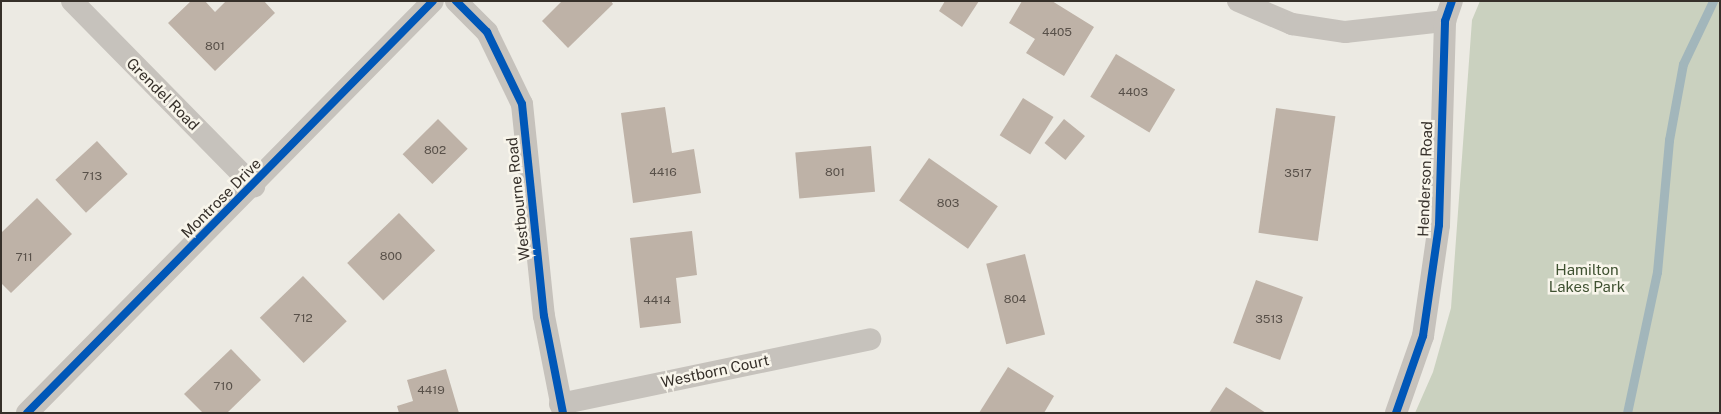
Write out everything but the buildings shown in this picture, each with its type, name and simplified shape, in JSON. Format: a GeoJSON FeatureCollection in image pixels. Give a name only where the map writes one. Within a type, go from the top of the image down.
{"type":"FeatureCollection","features":[{"type":"Feature","properties":{"kind":"street","name":"Grendel Road"},"geometry":{"type":"LineString","coordinates":[[72,1],[254,186]]}},
{"type":"Feature","properties":{"kind":"street","name":"Montrose Drive"},"geometry":{"type":"LineString","coordinates":[[27,413],[254,186],[433,1]]}},
{"type":"Feature","properties":{"kind":"street","name":"Westbourne Road"},"geometry":{"type":"LineString","coordinates":[[456,1],[487,32],[522,104],[544,316],[562,408]]}},
{"type":"Feature","properties":{"kind":"street"},"geometry":{"type":"LineString","coordinates":[[1238,1],[1292,24],[1345,32],[1448,11]]}},
{"type":"Feature","properties":{"kind":"street","name":"Henderson Road"},"geometry":{"type":"LineString","coordinates":[[1396,413],[1423,336],[1439,226],[1448,11]]}},
{"type":"Feature","properties":{"kind":"street","name":"Westborn Court"},"geometry":{"type":"LineString","coordinates":[[562,408],[870,339]]}},
{"type":"Feature","properties":{"kind":"green space","name":"Hamilton Lakes Park"},"geometry":{"type":"Polygon","coordinates":[[[1480,1],[1720,1],[1720,413],[1415,413],[1433,372],[1451,308],[1472,20],[1480,1]]]}},
{"type":"Feature","properties":{"kind":"waterway"},"geometry":{"type":"LineString","coordinates":[[1627,413],[1657,272],[1669,140],[1683,64],[1713,1]]}},
{"type":"Feature","properties":{"kind":"cycle path"},"geometry":{"type":"LineString","coordinates":[[27,413],[433,1]]}},
{"type":"Feature","properties":{"kind":"cycle path"},"geometry":{"type":"LineString","coordinates":[[456,1],[487,32],[522,104],[544,316],[563,413]]}},
{"type":"Feature","properties":{"kind":"cycle path"},"geometry":{"type":"LineString","coordinates":[[1396,413],[1423,336],[1439,225],[1445,21],[1452,1]]}}]}
